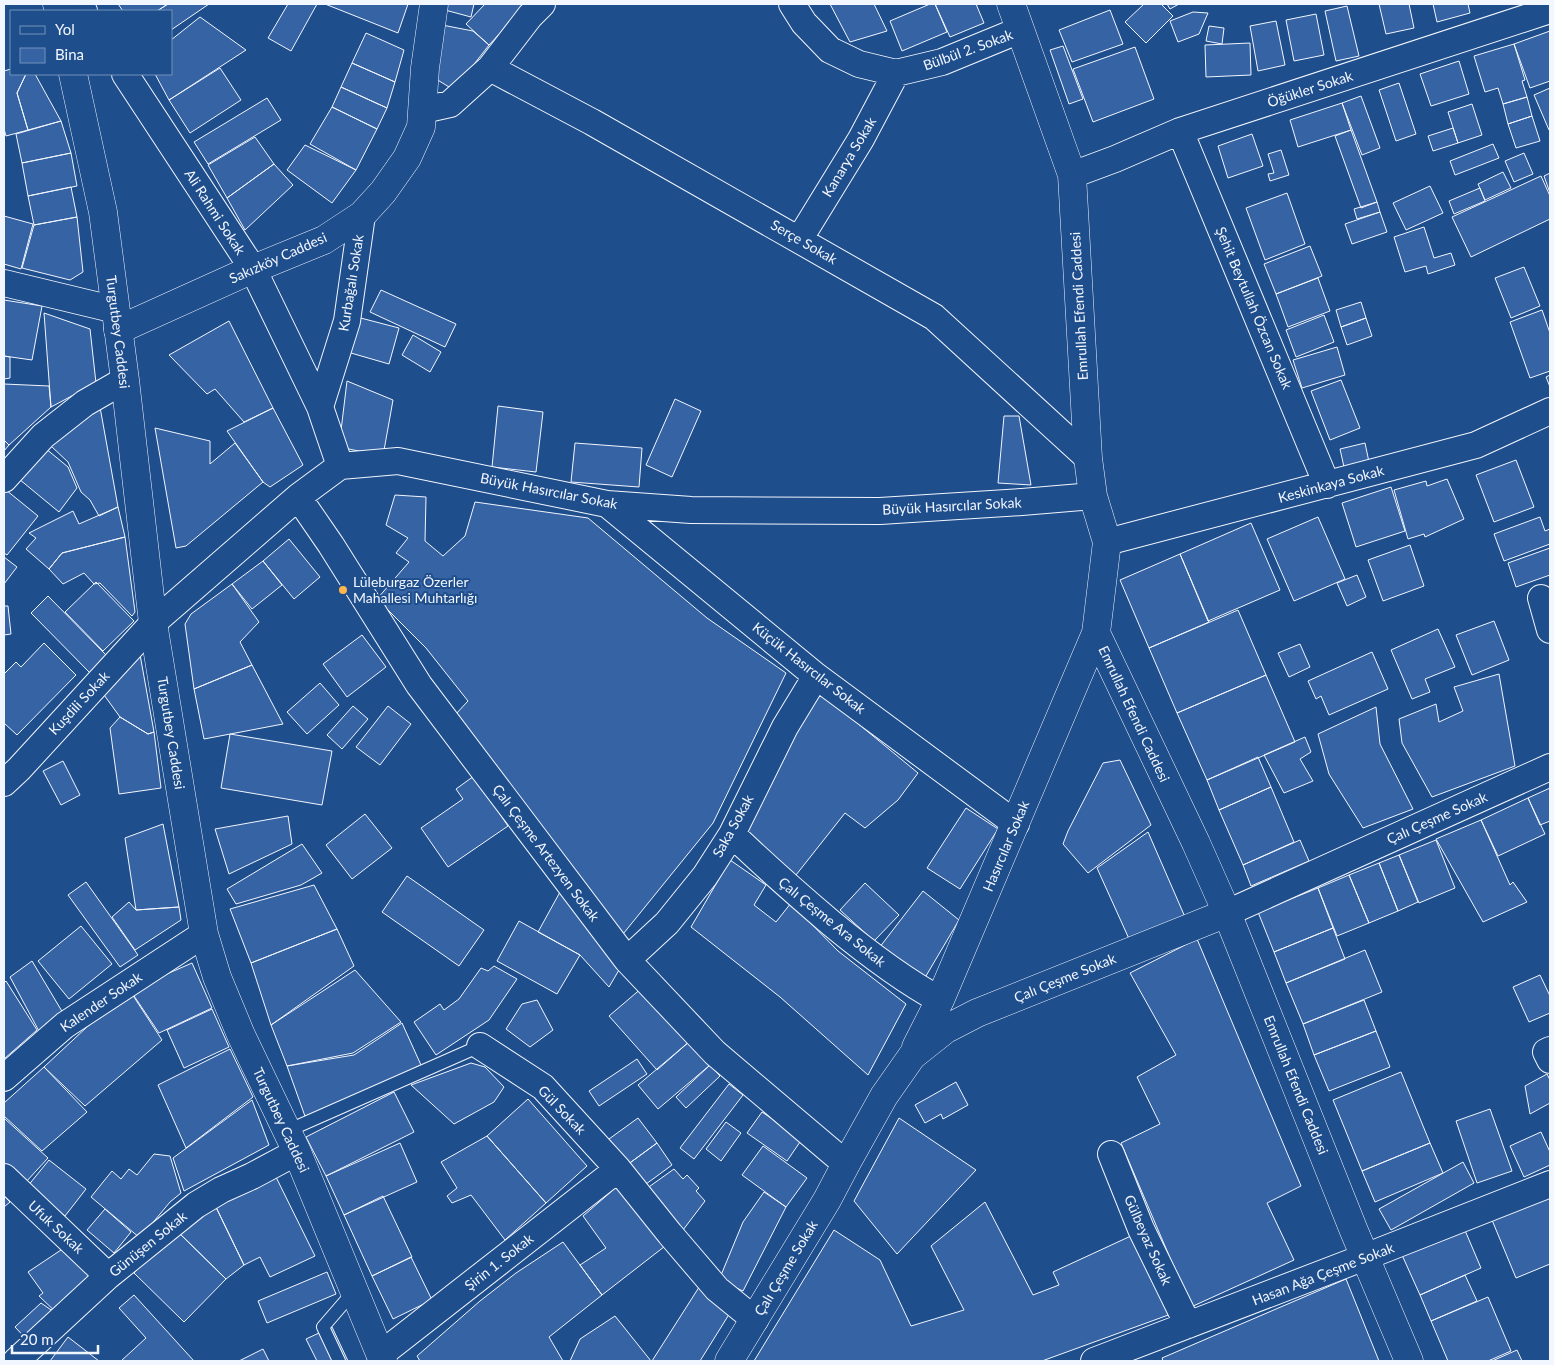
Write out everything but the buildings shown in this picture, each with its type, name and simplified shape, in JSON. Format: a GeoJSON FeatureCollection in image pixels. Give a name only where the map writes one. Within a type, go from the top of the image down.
{"type":"FeatureCollection","features":[{"type":"Feature","properties":{"kind":"main road","name":"Sakızköy Caddesi"},"geometry":{"type":"LineString","coordinates":[[117,320],[324,240],[362,215],[383,192],[407,158],[421,127],[425,68],[434,4]]}},
{"type":"Feature","properties":{"kind":"main road","name":"Emrullah Efendi Caddesi"},"geometry":{"type":"LineString","coordinates":[[1016,11],[1072,175],[1088,458],[1093,496],[1107,542],[1096,633],[1227,912],[1365,1257],[1409,1361]]}},
{"type":"Feature","properties":{"kind":"main road","name":"Turgutbey Caddesi"},"geometry":{"type":"LineString","coordinates":[[73,75],[103,212],[125,380],[153,623],[204,934],[217,977],[241,1036],[292,1142],[382,1358]]}},
{"type":"Feature","properties":{"kind":"main road","name":"Hasırcılar Sokak"},"geometry":{"type":"LineString","coordinates":[[912,1056],[940,1000],[1096,633]]}},
{"type":"Feature","properties":{"kind":"main road","name":"Çalı Çeşme Sokak"},"geometry":{"type":"LineString","coordinates":[[729,1361],[827,1200],[884,1096],[912,1056],[946,1029],[978,1013],[1227,912]]}},
{"type":"Feature","properties":{"kind":"street"},"geometry":{"type":"LineString","coordinates":[[422,110],[450,104],[490,68],[530,16],[542,4]]}},
{"type":"Feature","properties":{"kind":"street","name":"Bülbül 2. Sokak"},"geometry":{"type":"LineString","coordinates":[[792,4],[804,22],[830,50],[859,64],[896,73],[942,62],[1016,11]]}},
{"type":"Feature","properties":{"kind":"street","name":"Öğükler Sokak"},"geometry":{"type":"LineString","coordinates":[[1072,175],[1116,159],[1180,131],[1550,10]]}},
{"type":"Feature","properties":{"kind":"street","name":"Serçe Sokak"},"geometry":{"type":"LineString","coordinates":[[490,68],[592,122],[934,317],[1088,458]]}},
{"type":"Feature","properties":{"kind":"street","name":"Kanarya Sokak"},"geometry":{"type":"LineString","coordinates":[[799,240],[861,139],[896,73]]}},
{"type":"Feature","properties":{"kind":"street","name":"Ali Rahmi Sokak"},"geometry":{"type":"LineString","coordinates":[[126,75],[253,269],[320,408],[340,466]]}},
{"type":"Feature","properties":{"kind":"street","name":"Şehit Beytullah Özcan Sokak"},"geometry":{"type":"LineString","coordinates":[[1180,131],[1327,485]]}},
{"type":"Feature","properties":{"kind":"street","name":"Kurbağalı Sokak"},"geometry":{"type":"LineString","coordinates":[[320,408],[347,321],[362,215]]}},
{"type":"Feature","properties":{"kind":"street"},"geometry":{"type":"LineString","coordinates":[[4,282],[117,320]]}},
{"type":"Feature","properties":{"kind":"street"},"geometry":{"type":"LineString","coordinates":[[4,479],[43,436],[85,403],[125,380]]}},
{"type":"Feature","properties":{"kind":"street","name":"Keskinkaya Sokak"},"geometry":{"type":"LineString","coordinates":[[1107,542],[1476,445],[1550,411]]}},
{"type":"Feature","properties":{"kind":"street","name":"Büyük Hasırcılar Sokak"},"geometry":{"type":"LineString","coordinates":[[340,466],[398,461],[607,504],[691,510],[880,511],[1093,496]]}},
{"type":"Feature","properties":{"kind":"street"},"geometry":{"type":"LineString","coordinates":[[153,623],[298,497],[340,466]]}},
{"type":"Feature","properties":{"kind":"street","name":"Çalı Çeşme Artezyen Sokak"},"geometry":{"type":"LineString","coordinates":[[298,497],[331,545],[419,685],[627,960],[715,1053],[846,1164]]}},
{"type":"Feature","properties":{"kind":"street","name":"Küçük Hasırcılar Sokak"},"geometry":{"type":"LineString","coordinates":[[607,504],[816,676],[1016,824]]}},
{"type":"Feature","properties":{"kind":"street"},"geometry":{"type":"LineString","coordinates":[[1541,598],[1550,630]]}},
{"type":"Feature","properties":{"kind":"street","name":"Kuşdili Sokak"},"geometry":{"type":"LineString","coordinates":[[4,783],[153,623]]}},
{"type":"Feature","properties":{"kind":"street","name":"Saka Sokak"},"geometry":{"type":"LineString","coordinates":[[627,960],[667,923],[705,876],[732,834],[785,727],[816,676]]}},
{"type":"Feature","properties":{"kind":"street","name":"Çalı Çeşme Sokak"},"geometry":{"type":"LineString","coordinates":[[1227,912],[1550,767]]}},
{"type":"Feature","properties":{"kind":"street","name":"Çalı Çeşme Ara Sokak"},"geometry":{"type":"LineString","coordinates":[[732,834],[780,880],[856,943],[916,987],[940,1000]]}},
{"type":"Feature","properties":{"kind":"street","name":"Kalender Sokak"},"geometry":{"type":"LineString","coordinates":[[4,1078],[65,1024],[204,934]]}},
{"type":"Feature","properties":{"kind":"street","name":"Gül Sokak"},"geometry":{"type":"LineString","coordinates":[[480,1046],[543,1087],[618,1169],[717,1289],[755,1320]]}},
{"type":"Feature","properties":{"kind":"street"},"geometry":{"type":"LineString","coordinates":[[1550,1050],[1546,1052],[1550,1060]]}},
{"type":"Feature","properties":{"kind":"street","name":"Günüşen Sokak"},"geometry":{"type":"LineString","coordinates":[[16,1361],[108,1276],[196,1205],[221,1190],[252,1176],[292,1142]]}},
{"type":"Feature","properties":{"kind":"street","name":"Gülbeyaz Sokak"},"geometry":{"type":"LineString","coordinates":[[1111,1154],[1141,1229],[1188,1326]]}},
{"type":"Feature","properties":{"kind":"street","name":"Şirin 1. Sokak"},"geometry":{"type":"LineString","coordinates":[[382,1358],[618,1169]]}},
{"type":"Feature","properties":{"kind":"street","name":"Ufuk Sokak"},"geometry":{"type":"LineString","coordinates":[[4,1177],[108,1276]]}},
{"type":"Feature","properties":{"kind":"street","name":"Hasan Ağa Çeşme Sokak"},"geometry":{"type":"LineString","coordinates":[[1094,1361],[1550,1184]]}},
{"type":"Feature","properties":{"kind":"lane","name":"Gül Sokak"},"geometry":{"type":"LineString","coordinates":[[292,1142],[480,1046]]}},
{"type":"Feature","properties":{"kind":"lane"},"geometry":{"type":"LineString","coordinates":[[339,1361],[323,1327],[354,1291]]}},
{"type":"Feature","properties":{"kind":"place","name":"Lüleburgaz Özerler Mahallesi Muhtarlığı"},"geometry":{"type":"Point","coordinates":[343,590]}}]}
